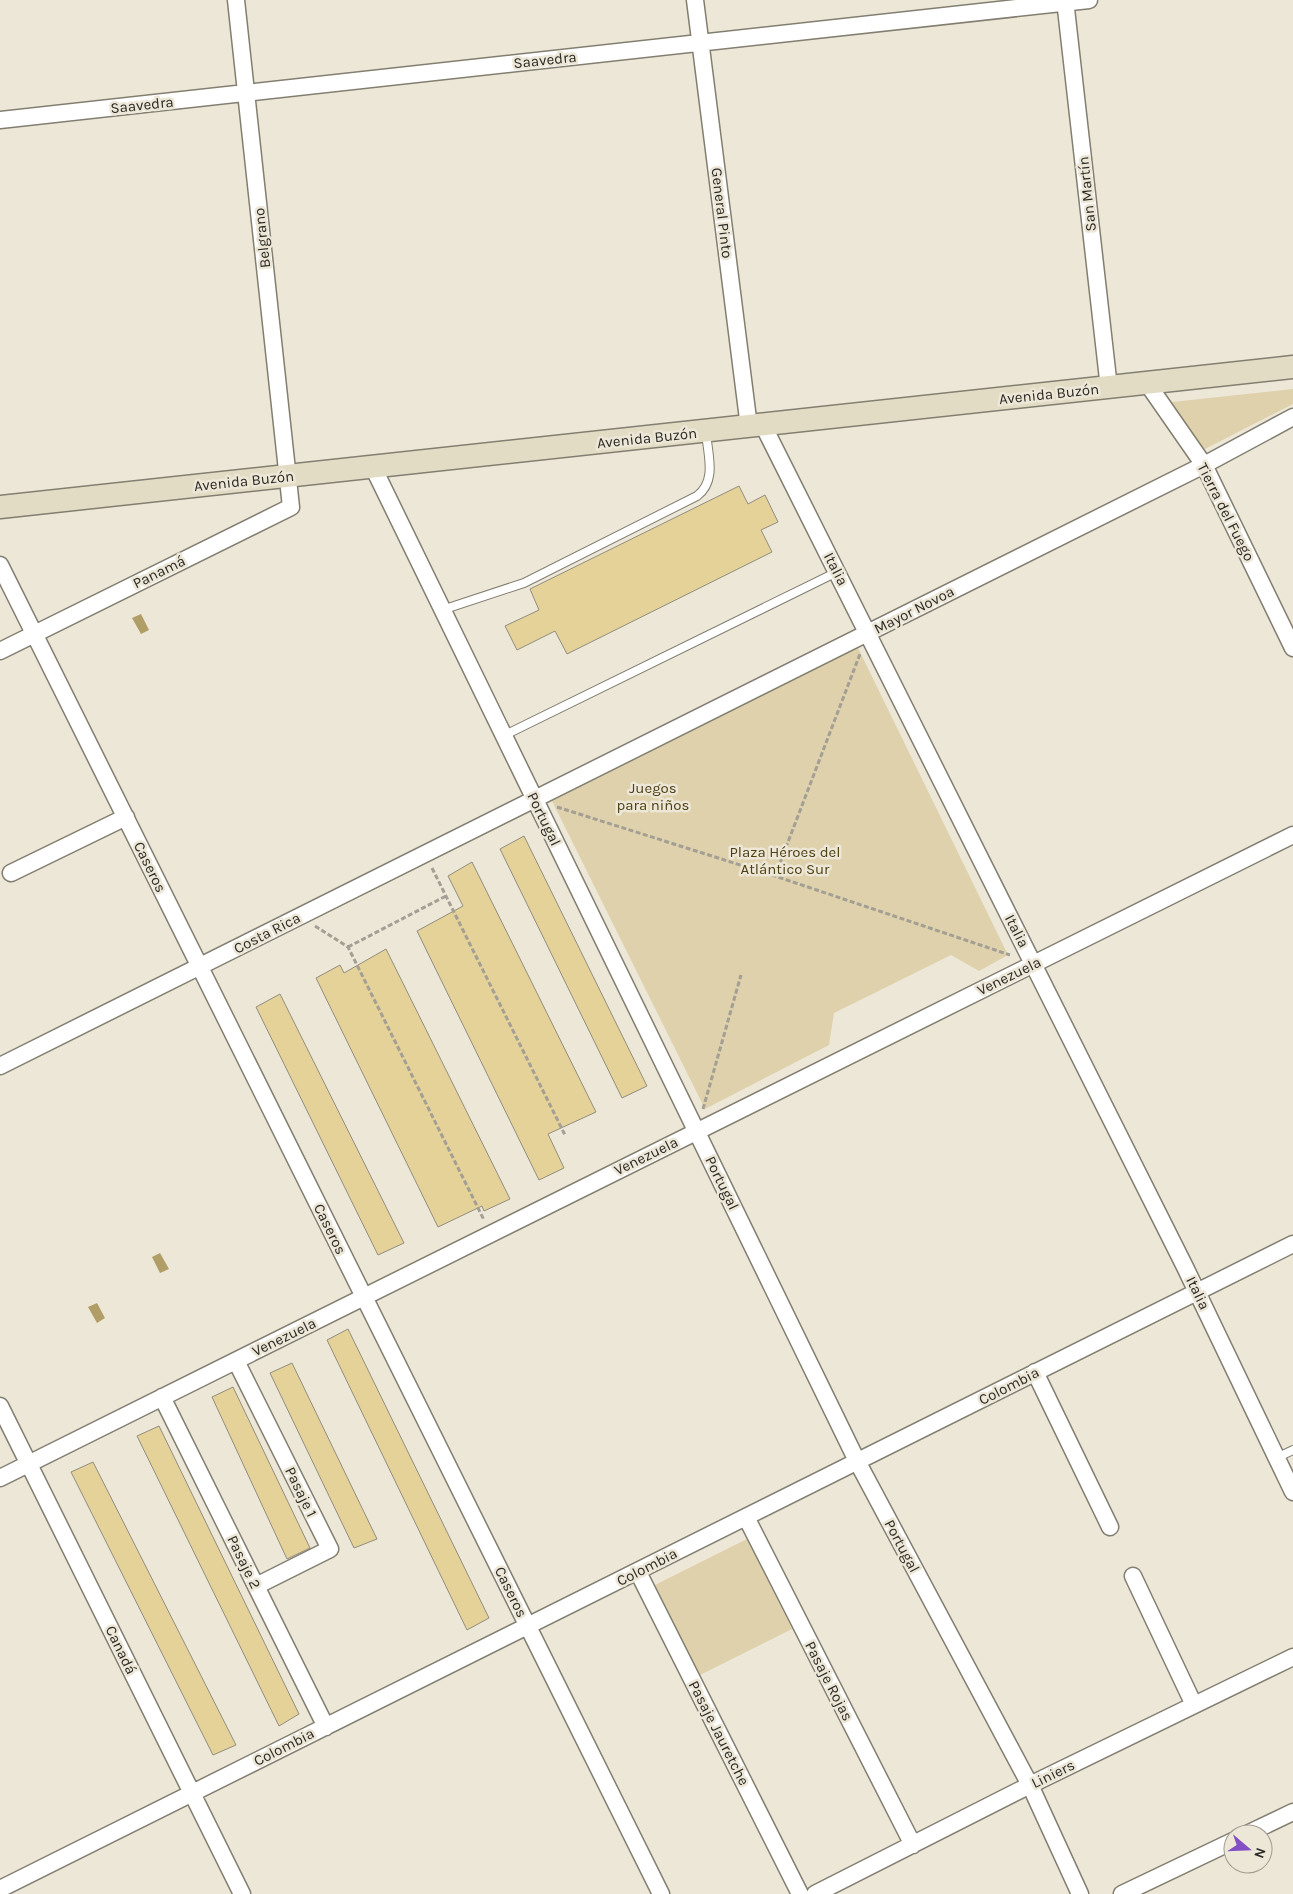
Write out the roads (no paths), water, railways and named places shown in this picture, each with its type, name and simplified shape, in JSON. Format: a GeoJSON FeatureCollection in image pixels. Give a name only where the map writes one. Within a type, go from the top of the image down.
{"type":"FeatureCollection","features":[{"type":"Feature","properties":{"kind":"main road","name":"Avenida Buzón"},"geometry":{"type":"LineString","coordinates":[[0,507],[1293,367]]}},
{"type":"Feature","properties":{"kind":"street","name":"Belgrano"},"geometry":{"type":"LineString","coordinates":[[236,0],[288,476]]}},
{"type":"Feature","properties":{"kind":"street","name":"General Pinto"},"geometry":{"type":"LineString","coordinates":[[695,0],[756,426]]}},
{"type":"Feature","properties":{"kind":"street","name":"Saavedra"},"geometry":{"type":"LineString","coordinates":[[0,120],[1065,1],[1089,0]]}},
{"type":"Feature","properties":{"kind":"street","name":"San Martín"},"geometry":{"type":"LineString","coordinates":[[1065,1],[1108,388]]}},
{"type":"Feature","properties":{"kind":"street","name":"Tierra del Fuego"},"geometry":{"type":"LineString","coordinates":[[1147,383],[1204,465],[1293,648]]}},
{"type":"Feature","properties":{"kind":"street","name":"Mayor Novoa"},"geometry":{"type":"LineString","coordinates":[[534,800],[1204,465],[1293,417]]}},
{"type":"Feature","properties":{"kind":"street","name":"Italia"},"geometry":{"type":"LineString","coordinates":[[756,426],[837,572],[868,633],[1197,1291],[1293,1492]]}},
{"type":"Feature","properties":{"kind":"street","name":"Portugal"},"geometry":{"type":"LineString","coordinates":[[373,467],[857,1461],[1030,1785],[1080,1894]]}},
{"type":"Feature","properties":{"kind":"street","name":"Panamá"},"geometry":{"type":"LineString","coordinates":[[0,651],[291,507],[288,476]]}},
{"type":"Feature","properties":{"kind":"street","name":"Caseros"},"geometry":{"type":"LineString","coordinates":[[0,565],[661,1894]]}},
{"type":"Feature","properties":{"kind":"street","name":"Costa Rica"},"geometry":{"type":"LineString","coordinates":[[0,1066],[534,800]]}},
{"type":"Feature","properties":{"kind":"street"},"geometry":{"type":"LineString","coordinates":[[11,874],[126,817]]}},
{"type":"Feature","properties":{"kind":"street","name":"Venezuela"},"geometry":{"type":"LineString","coordinates":[[0,1478],[1293,835]]}},
{"type":"Feature","properties":{"kind":"street","name":"Colombia"},"geometry":{"type":"LineString","coordinates":[[0,1889],[1293,1244]]}},
{"type":"Feature","properties":{"kind":"street","name":"Pasaje 1"},"geometry":{"type":"LineString","coordinates":[[236,1361],[330,1549],[256,1586]]}},
{"type":"Feature","properties":{"kind":"street"},"geometry":{"type":"LineString","coordinates":[[1035,1372],[1110,1527]]}},
{"type":"Feature","properties":{"kind":"street","name":"Pasaje 2"},"geometry":{"type":"LineString","coordinates":[[162,1397],[326,1726]]}},
{"type":"Feature","properties":{"kind":"street","name":"Canadá"},"geometry":{"type":"LineString","coordinates":[[0,1406],[242,1894]]}},
{"type":"Feature","properties":{"kind":"street","name":"Pasaje Rojas"},"geometry":{"type":"LineString","coordinates":[[746,1517],[913,1845]]}},
{"type":"Feature","properties":{"kind":"street","name":"Pasaje Jauretche"},"geometry":{"type":"LineString","coordinates":[[638,1572],[800,1894]]}},
{"type":"Feature","properties":{"kind":"street"},"geometry":{"type":"LineString","coordinates":[[1132,1576],[1194,1705]]}},
{"type":"Feature","properties":{"kind":"street","name":"Liniers"},"geometry":{"type":"LineString","coordinates":[[815,1894],[1030,1785],[1293,1657]]}},
{"type":"Feature","properties":{"kind":"street"},"geometry":{"type":"LineString","coordinates":[[1268,1824],[1293,1812]]}},
{"type":"Feature","properties":{"kind":"street"},"geometry":{"type":"LineString","coordinates":[[1122,1894],[1223,1846]]}},
{"type":"Feature","properties":{"kind":"lane"},"geometry":{"type":"LineString","coordinates":[[442,610],[524,583],[705,490],[710,477],[706,431]]}},
{"type":"Feature","properties":{"kind":"lane"},"geometry":{"type":"LineString","coordinates":[[503,736],[837,572]]}},
{"type":"Feature","properties":{"kind":"lane"},"geometry":{"type":"LineString","coordinates":[[1276,1458],[1293,1450]]}},
{"type":"Feature","properties":{"kind":"park label","name":"Juegos para niños"},"geometry":{"type":"Point","coordinates":[653,796]}},
{"type":"Feature","properties":{"kind":"park label","name":"Plaza Héroes del Atlántico Sur"},"geometry":{"type":"Point","coordinates":[785,860]}}]}
